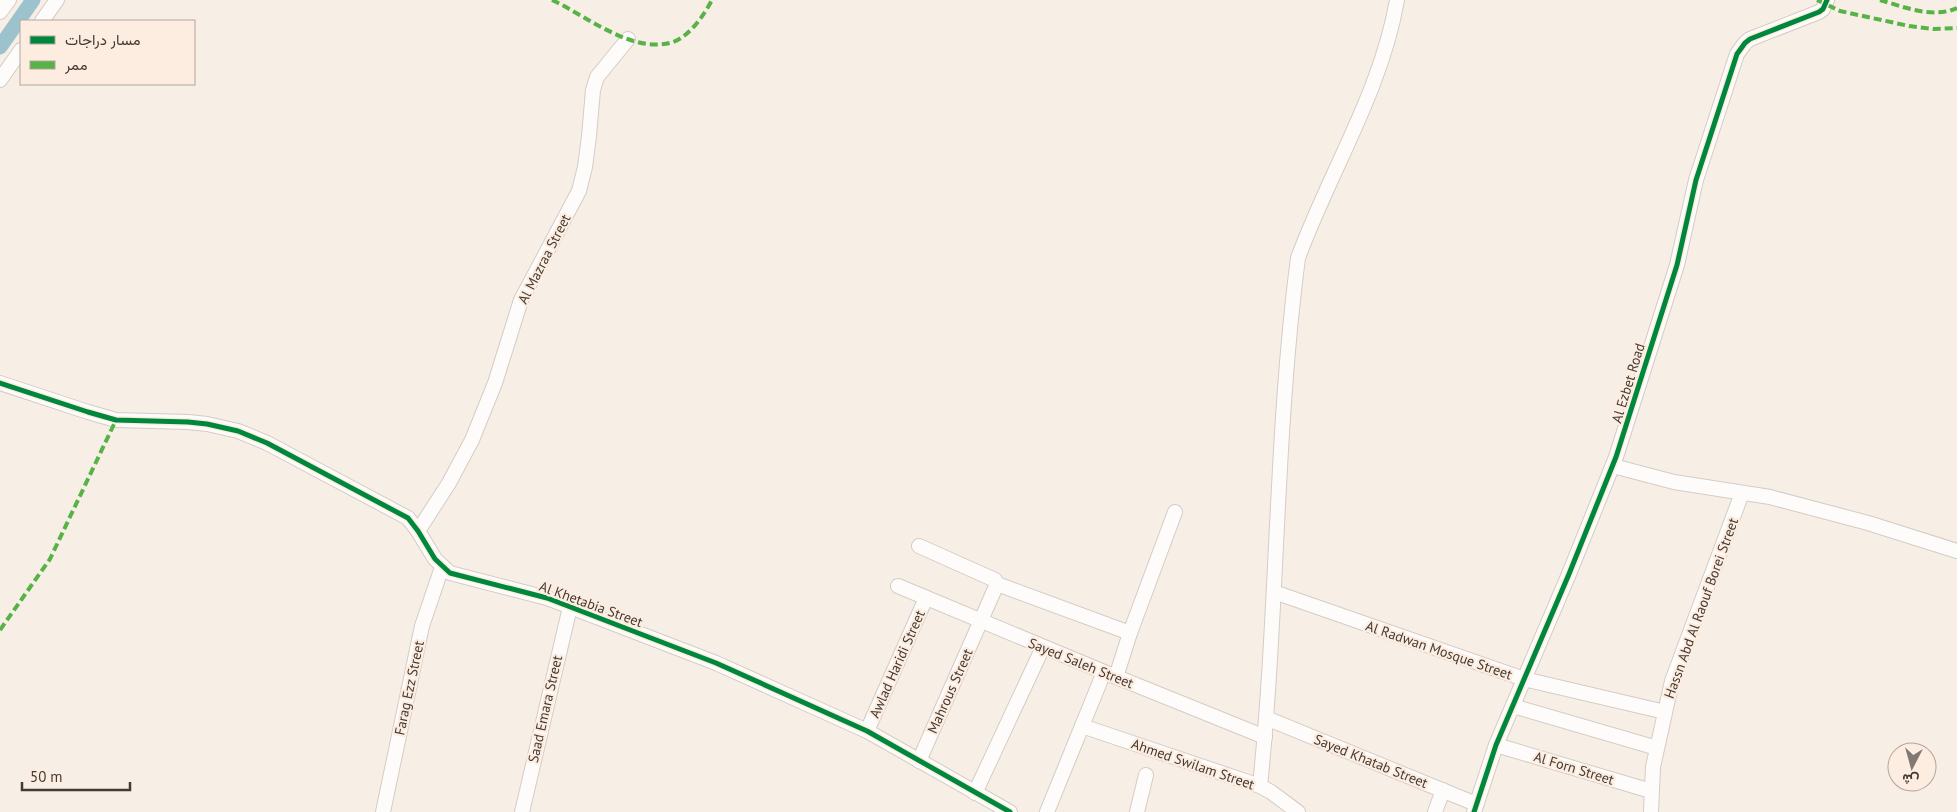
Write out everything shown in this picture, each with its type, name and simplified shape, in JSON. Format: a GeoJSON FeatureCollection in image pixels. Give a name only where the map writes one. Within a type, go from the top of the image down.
{"type":"FeatureCollection","features":[{"type":"Feature","properties":{"kind":"street"},"geometry":{"type":"LineString","coordinates":[[0,12],[9,0]]}},
{"type":"Feature","properties":{"kind":"street"},"geometry":{"type":"LineString","coordinates":[[43,20],[57,0]]}},
{"type":"Feature","properties":{"kind":"street"},"geometry":{"type":"LineString","coordinates":[[1260,786],[1274,592],[1281,441],[1298,258],[1375,83],[1391,33],[1397,0]]}},
{"type":"Feature","properties":{"kind":"street","name":"Al Ezbet Road"},"geometry":{"type":"LineString","coordinates":[[1475,808],[1496,745],[1613,466],[1677,264],[1696,180],[1737,54],[1745,42],[1750,39],[1819,12],[1823,9],[1827,0]]}},
{"type":"Feature","properties":{"kind":"street","name":"Al Mazraa Street"},"geometry":{"type":"LineString","coordinates":[[418,531],[449,483],[472,440],[495,383],[521,300],[579,191],[586,159],[592,90],[597,77],[628,39]]}},
{"type":"Feature","properties":{"kind":"street"},"geometry":{"type":"LineString","coordinates":[[0,80],[20,51]]}},
{"type":"Feature","properties":{"kind":"street"},"geometry":{"type":"LineString","coordinates":[[0,382],[116,420],[188,422],[238,430],[408,518],[442,567]]}},
{"type":"Feature","properties":{"kind":"street"},"geometry":{"type":"LineString","coordinates":[[1613,466],[1674,482],[1770,497],[1868,522],[1957,551]]}},
{"type":"Feature","properties":{"kind":"street","name":"Hassn Abd Al Raouf Borei Street"},"geometry":{"type":"LineString","coordinates":[[1651,812],[1653,767],[1672,681],[1742,493]]}},
{"type":"Feature","properties":{"kind":"street"},"geometry":{"type":"LineString","coordinates":[[1047,812],[1082,726],[1130,633],[1175,512]]}},
{"type":"Feature","properties":{"kind":"street"},"geometry":{"type":"LineString","coordinates":[[919,546],[995,580],[997,584],[1130,633]]}},
{"type":"Feature","properties":{"kind":"street","name":"Al Khetabia Street"},"geometry":{"type":"LineString","coordinates":[[442,567],[461,576],[526,592],[570,606],[716,663],[867,731],[1003,811]]}},
{"type":"Feature","properties":{"kind":"street","name":"Farag Ezz Street"},"geometry":{"type":"LineString","coordinates":[[383,812],[422,626],[442,567]]}},
{"type":"Feature","properties":{"kind":"street","name":"Mahrous Street"},"geometry":{"type":"LineString","coordinates":[[919,761],[997,584]]}},
{"type":"Feature","properties":{"kind":"street","name":"Sayed Saleh Street"},"geometry":{"type":"LineString","coordinates":[[898,586],[1110,675],[1265,737]]}},
{"type":"Feature","properties":{"kind":"street","name":"Al Radwan Mosque Street"},"geometry":{"type":"LineString","coordinates":[[1274,592],[1524,679],[1665,712]]}},
{"type":"Feature","properties":{"kind":"street","name":"Awlad Haridi Street"},"geometry":{"type":"LineString","coordinates":[[867,731],[926,598]]}},
{"type":"Feature","properties":{"kind":"street","name":"Saad Emara Street"},"geometry":{"type":"LineString","coordinates":[[522,812],[570,606]]}},
{"type":"Feature","properties":{"kind":"street"},"geometry":{"type":"LineString","coordinates":[[975,793],[1043,647]]}},
{"type":"Feature","properties":{"kind":"street"},"geometry":{"type":"LineString","coordinates":[[1513,706],[1657,748]]}},
{"type":"Feature","properties":{"kind":"street","name":"Sayed Khatab Street"},"geometry":{"type":"LineString","coordinates":[[1266,718],[1443,790],[1475,808]]}},
{"type":"Feature","properties":{"kind":"street","name":"Ahmed Swilam Street"},"geometry":{"type":"LineString","coordinates":[[1082,726],[1260,786],[1298,812]]}},
{"type":"Feature","properties":{"kind":"street","name":"Al Forn Street"},"geometry":{"type":"LineString","coordinates":[[1496,745],[1652,791]]}},
{"type":"Feature","properties":{"kind":"street"},"geometry":{"type":"LineString","coordinates":[[1137,812],[1146,775]]}},
{"type":"Feature","properties":{"kind":"street"},"geometry":{"type":"LineString","coordinates":[[1435,812],[1443,790]]}},
{"type":"Feature","properties":{"kind":"waterway"},"geometry":{"type":"LineString","coordinates":[[0,47],[33,0]]}},
{"type":"Feature","properties":{"kind":"marked path"},"geometry":{"type":"LineString","coordinates":[[552,0],[626,39],[658,45],[673,42],[685,35],[701,18],[712,0]]}},
{"type":"Feature","properties":{"kind":"marked path"},"geometry":{"type":"LineString","coordinates":[[1817,0],[1840,11],[1909,26],[1933,29],[1957,28]]}},
{"type":"Feature","properties":{"kind":"marked path"},"geometry":{"type":"LineString","coordinates":[[1880,0],[1909,9],[1928,12],[1948,11],[1957,8]]}},
{"type":"Feature","properties":{"kind":"marked path"},"geometry":{"type":"LineString","coordinates":[[0,630],[50,559],[116,420]]}},
{"type":"Feature","properties":{"kind":"cycle path"},"geometry":{"type":"LineString","coordinates":[[1474,812],[1496,745],[1569,574],[1616,457],[1677,265],[1696,180],[1737,54],[1750,39],[1819,12],[1823,9],[1827,0]]}},
{"type":"Feature","properties":{"kind":"cycle path"},"geometry":{"type":"LineString","coordinates":[[0,383],[116,420],[207,424],[238,431],[267,443],[408,518],[435,559],[450,573],[547,598],[716,663],[867,731],[1010,812]]}}]}
